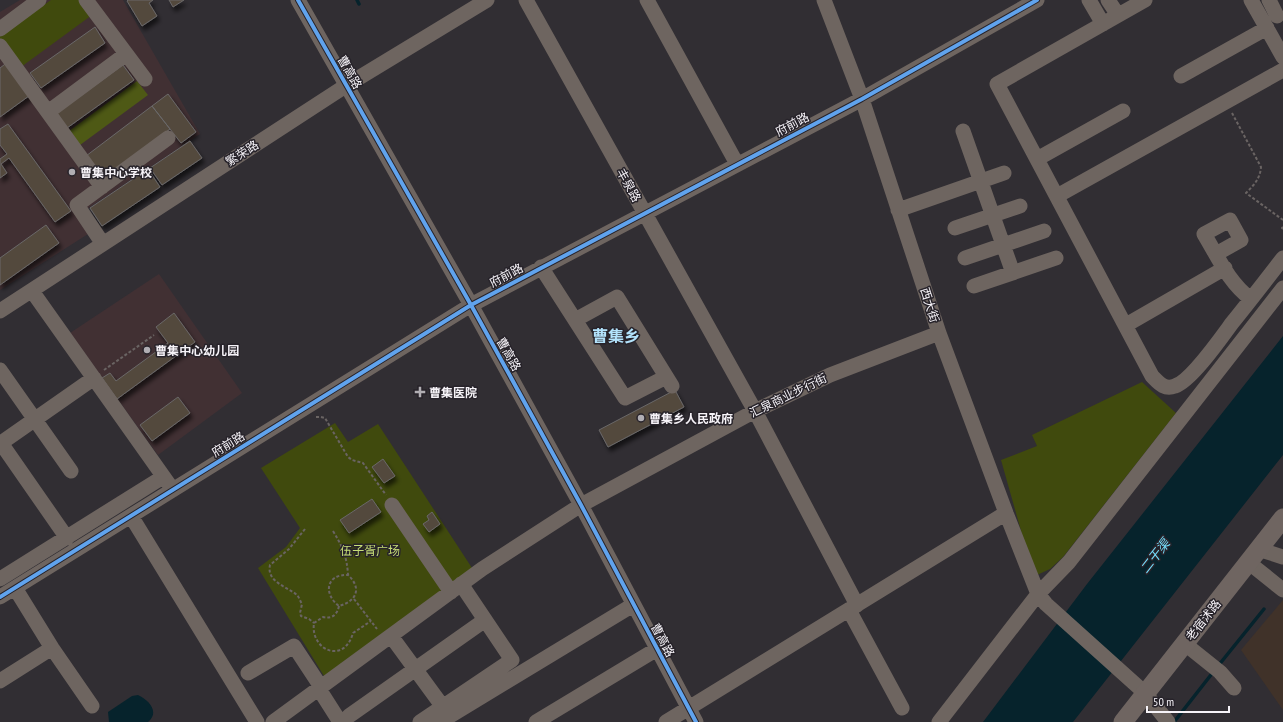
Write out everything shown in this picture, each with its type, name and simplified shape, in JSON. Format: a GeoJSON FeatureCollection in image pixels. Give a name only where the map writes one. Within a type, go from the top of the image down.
{"type":"FeatureCollection","features":[{"type":"Feature","properties":{"kind":"main road","name":"老宿沭路"},"geometry":{"type":"LineString","coordinates":[[1123,722],[1283,518]]}},
{"type":"Feature","properties":{"kind":"street"},"geometry":{"type":"LineString","coordinates":[[0,29],[39,0]]}},
{"type":"Feature","properties":{"kind":"street"},"geometry":{"type":"LineString","coordinates":[[86,0],[145,79]]}},
{"type":"Feature","properties":{"kind":"street","name":"曹高路"},"geometry":{"type":"LineString","coordinates":[[298,0],[471,305],[581,505],[696,722]]}},
{"type":"Feature","properties":{"kind":"street","name":"繁荣路"},"geometry":{"type":"LineString","coordinates":[[0,311],[347,86],[487,0]]}},
{"type":"Feature","properties":{"kind":"street","name":"丰泉路"},"geometry":{"type":"LineString","coordinates":[[526,0],[755,411],[902,708]]}},
{"type":"Feature","properties":{"kind":"street"},"geometry":{"type":"LineString","coordinates":[[647,0],[737,164]]}},
{"type":"Feature","properties":{"kind":"street","name":"西大街"},"geometry":{"type":"LineString","coordinates":[[824,0],[862,99],[939,333],[1006,513],[1042,599]]}},
{"type":"Feature","properties":{"kind":"street","name":"府前路"},"geometry":{"type":"LineString","coordinates":[[0,597],[471,305],[862,99],[1037,0]]}},
{"type":"Feature","properties":{"kind":"street"},"geometry":{"type":"LineString","coordinates":[[1089,0],[1103,24]]}},
{"type":"Feature","properties":{"kind":"street"},"geometry":{"type":"LineString","coordinates":[[1108,0],[1118,15]]}},
{"type":"Feature","properties":{"kind":"street"},"geometry":{"type":"LineString","coordinates":[[1145,0],[997,84],[1152,376],[1158,383],[1162,386],[1176,386],[1191,373],[1207,356],[1283,258]]}},
{"type":"Feature","properties":{"kind":"street"},"geometry":{"type":"LineString","coordinates":[[1251,0],[1283,57]]}},
{"type":"Feature","properties":{"kind":"street"},"geometry":{"type":"LineString","coordinates":[[1269,0],[1277,16]]}},
{"type":"Feature","properties":{"kind":"street"},"geometry":{"type":"LineString","coordinates":[[1181,76],[1267,28]]}},
{"type":"Feature","properties":{"kind":"street"},"geometry":{"type":"LineString","coordinates":[[0,46],[102,187]]}},
{"type":"Feature","properties":{"kind":"street"},"geometry":{"type":"LineString","coordinates":[[48,112],[126,54]]}},
{"type":"Feature","properties":{"kind":"street"},"geometry":{"type":"LineString","coordinates":[[1057,196],[1283,70]]}},
{"type":"Feature","properties":{"kind":"street"},"geometry":{"type":"LineString","coordinates":[[1037,159],[1123,111]]}},
{"type":"Feature","properties":{"kind":"street"},"geometry":{"type":"LineString","coordinates":[[963,131],[1013,273]]}},
{"type":"Feature","properties":{"kind":"street"},"geometry":{"type":"LineString","coordinates":[[103,244],[77,205],[168,138]]}},
{"type":"Feature","properties":{"kind":"street"},"geometry":{"type":"LineString","coordinates":[[898,210],[1004,173]]}},
{"type":"Feature","properties":{"kind":"street"},"geometry":{"type":"LineString","coordinates":[[955,228],[1020,206]]}},
{"type":"Feature","properties":{"kind":"street"},"geometry":{"type":"LineString","coordinates":[[966,258],[1044,231]]}},
{"type":"Feature","properties":{"kind":"street"},"geometry":{"type":"LineString","coordinates":[[1216,254],[1233,282],[1251,299]]}},
{"type":"Feature","properties":{"kind":"street"},"geometry":{"type":"LineString","coordinates":[[974,286],[1056,258]]}},
{"type":"Feature","properties":{"kind":"street"},"geometry":{"type":"LineString","coordinates":[[541,267],[625,398],[669,382],[617,297],[575,320]]}},
{"type":"Feature","properties":{"kind":"street"},"geometry":{"type":"LineString","coordinates":[[1126,326],[1225,268]]}},
{"type":"Feature","properties":{"kind":"street"},"geometry":{"type":"LineString","coordinates":[[939,722],[1042,599],[1068,562],[1283,288]]}},
{"type":"Feature","properties":{"kind":"street"},"geometry":{"type":"LineString","coordinates":[[32,291],[173,490]]}},
{"type":"Feature","properties":{"kind":"street","name":"汇泉商业步行街"},"geometry":{"type":"LineString","coordinates":[[273,722],[482,569],[581,505],[755,411],[830,374],[939,333]]}},
{"type":"Feature","properties":{"kind":"street"},"geometry":{"type":"LineString","coordinates":[[0,370],[71,470]]}},
{"type":"Feature","properties":{"kind":"street"},"geometry":{"type":"LineString","coordinates":[[67,538],[4,456],[1,443],[94,378]]}},
{"type":"Feature","properties":{"kind":"street"},"geometry":{"type":"LineString","coordinates":[[3,572],[67,538],[164,477]]}},
{"type":"Feature","properties":{"kind":"street"},"geometry":{"type":"LineString","coordinates":[[392,504],[456,588],[485,620],[512,660],[420,722]]}},
{"type":"Feature","properties":{"kind":"street"},"geometry":{"type":"LineString","coordinates":[[666,722],[1006,513]]}},
{"type":"Feature","properties":{"kind":"street"},"geometry":{"type":"LineString","coordinates":[[131,516],[257,722]]}},
{"type":"Feature","properties":{"kind":"street"},"geometry":{"type":"LineString","coordinates":[[1254,556],[1283,557]]}},
{"type":"Feature","properties":{"kind":"street"},"geometry":{"type":"LineString","coordinates":[[1254,556],[1283,590]]}},
{"type":"Feature","properties":{"kind":"street"},"geometry":{"type":"LineString","coordinates":[[15,588],[52,648],[92,706]]}},
{"type":"Feature","properties":{"kind":"street"},"geometry":{"type":"LineString","coordinates":[[1042,599],[1145,693],[1168,722]]}},
{"type":"Feature","properties":{"kind":"street"},"geometry":{"type":"LineString","coordinates":[[440,722],[633,605]]}},
{"type":"Feature","properties":{"kind":"street"},"geometry":{"type":"LineString","coordinates":[[248,673],[294,646],[320,688],[345,719],[485,620]]}},
{"type":"Feature","properties":{"kind":"street"},"geometry":{"type":"LineString","coordinates":[[389,637],[443,707]]}},
{"type":"Feature","properties":{"kind":"street"},"geometry":{"type":"LineString","coordinates":[[1185,644],[1220,672],[1234,688]]}},
{"type":"Feature","properties":{"kind":"street"},"geometry":{"type":"LineString","coordinates":[[0,681],[52,648]]}},
{"type":"Feature","properties":{"kind":"street"},"geometry":{"type":"LineString","coordinates":[[536,722],[657,649]]}},
{"type":"Feature","properties":{"kind":"path"},"geometry":{"type":"LineString","coordinates":[[1226,102],[1261,167],[1260,175],[1246,192],[1283,220]]}},
{"type":"Feature","properties":{"kind":"path"},"geometry":{"type":"LineString","coordinates":[[94,378],[154,335]]}},
{"type":"Feature","properties":{"kind":"path"},"geometry":{"type":"LineString","coordinates":[[315,418],[325,418],[348,457],[352,460],[363,463],[392,504]]}},
{"type":"Feature","properties":{"kind":"path"},"geometry":{"type":"LineString","coordinates":[[305,529],[289,549],[270,565],[269,569],[270,573],[278,583],[297,595],[302,604],[300,613],[301,616],[309,619],[314,624]]}},
{"type":"Feature","properties":{"kind":"path"},"geometry":{"type":"LineString","coordinates":[[333,530],[342,546],[347,560],[348,575]]}},
{"type":"Feature","properties":{"kind":"path"},"geometry":{"type":"LineString","coordinates":[[340,574],[348,575],[355,585],[356,592],[354,599],[347,604],[339,606],[334,602],[330,595],[329,584],[333,578],[340,574]]}},
{"type":"Feature","properties":{"kind":"path"},"geometry":{"type":"LineString","coordinates":[[354,599],[371,621],[389,637]]}},
{"type":"Feature","properties":{"kind":"path"},"geometry":{"type":"LineString","coordinates":[[339,606],[336,615],[329,618],[323,617],[314,624],[313,629],[316,637],[326,650],[333,652],[346,647],[351,641],[353,633],[371,621]]}},
{"type":"Feature","properties":{"kind":"shaded area","name":"曹集中心学校"},"geometry":{"type":"Polygon","coordinates":[[[20,0],[123,0],[200,134],[87,209],[99,227],[0,290],[0,12],[20,0]]]}},
{"type":"Feature","properties":{"kind":"shaded area","name":"曹集中心幼儿园"},"geometry":{"type":"Polygon","coordinates":[[[159,274],[242,393],[158,455],[70,333],[159,274]]]}},
{"type":"Feature","properties":{"kind":"shaded area"},"geometry":{"type":"Polygon","coordinates":[[[1283,600],[1283,710],[1241,650],[1283,600]]]}},
{"type":"Feature","properties":{"kind":"green space"},"geometry":{"type":"Polygon","coordinates":[[[51,0],[81,0],[92,15],[21,67],[0,39],[0,36],[51,0]]]}},
{"type":"Feature","properties":{"kind":"green space"},"geometry":{"type":"Polygon","coordinates":[[[137,81],[148,95],[80,145],[69,131],[137,81]]]}},
{"type":"Feature","properties":{"kind":"green space"},"geometry":{"type":"Polygon","coordinates":[[[1142,382],[1176,413],[1063,557],[1050,569],[1037,575],[1033,573],[1001,460],[1037,446],[1032,435],[1142,382]]]}},
{"type":"Feature","properties":{"kind":"green space","name":"伍子胥广场"},"geometry":{"type":"Polygon","coordinates":[[[335,423],[348,442],[378,424],[472,568],[324,676],[258,568],[286,547],[300,528],[261,468],[335,423]]]}},
{"type":"Feature","properties":{"kind":"water","name":"二干渠"},"geometry":{"type":"Polygon","coordinates":[[[1283,336],[1283,455],[1073,722],[983,722],[1087,584],[1283,336]]]}},
{"type":"Feature","properties":{"kind":"water"},"geometry":{"type":"Polygon","coordinates":[[[138,695],[146,700],[152,707],[153,714],[148,722],[109,722],[108,712],[132,696],[138,695]]]}},
{"type":"Feature","properties":{"kind":"building"},"geometry":{"type":"Polygon","coordinates":[[[153,0],[149,3],[157,16],[142,26],[127,1],[153,0]]]}},
{"type":"Feature","properties":{"kind":"building"},"geometry":{"type":"Polygon","coordinates":[[[169,0],[184,0],[173,7],[169,0]]]}},
{"type":"Feature","properties":{"kind":"building"},"geometry":{"type":"Polygon","coordinates":[[[95,27],[105,43],[41,88],[30,73],[95,27]]]}},
{"type":"Feature","properties":{"kind":"building"},"geometry":{"type":"Polygon","coordinates":[[[9,61],[33,93],[0,117],[0,68],[9,61]]]}},
{"type":"Feature","properties":{"kind":"building"},"geometry":{"type":"Polygon","coordinates":[[[123,65],[134,80],[67,128],[57,113],[123,65]]]}},
{"type":"Feature","properties":{"kind":"building"},"geometry":{"type":"Polygon","coordinates":[[[168,94],[196,132],[181,143],[152,106],[168,94]]]}},
{"type":"Feature","properties":{"kind":"building"},"geometry":{"type":"Polygon","coordinates":[[[152,106],[170,129],[103,179],[86,156],[152,106]]]}},
{"type":"Feature","properties":{"kind":"building"},"geometry":{"type":"Polygon","coordinates":[[[8,124],[71,211],[55,222],[9,158],[1,164],[7,173],[0,178],[0,159],[7,154],[0,145],[0,129],[8,124]]]}},
{"type":"Feature","properties":{"kind":"building"},"geometry":{"type":"Polygon","coordinates":[[[190,141],[202,158],[162,185],[150,168],[190,141]]]}},
{"type":"Feature","properties":{"kind":"building"},"geometry":{"type":"Polygon","coordinates":[[[148,169],[160,187],[102,226],[90,208],[148,169]]]}},
{"type":"Feature","properties":{"kind":"building"},"geometry":{"type":"Polygon","coordinates":[[[46,225],[59,243],[0,285],[0,258],[46,225]]]}},
{"type":"Feature","properties":{"kind":"building"},"geometry":{"type":"Polygon","coordinates":[[[174,313],[195,342],[117,399],[102,378],[110,373],[116,381],[168,343],[156,327],[174,313]]]}},
{"type":"Feature","properties":{"kind":"building"},"geometry":{"type":"Polygon","coordinates":[[[675,390],[684,407],[608,447],[599,430],[675,390]]]}},
{"type":"Feature","properties":{"kind":"building"},"geometry":{"type":"Polygon","coordinates":[[[178,397],[190,413],[152,441],[140,425],[178,397]]]}},
{"type":"Feature","properties":{"kind":"building"},"geometry":{"type":"Polygon","coordinates":[[[383,459],[395,476],[384,483],[372,467],[383,459]]]}},
{"type":"Feature","properties":{"kind":"building"},"geometry":{"type":"Polygon","coordinates":[[[372,499],[381,512],[349,533],[340,520],[372,499]]]}},
{"type":"Feature","properties":{"kind":"building"},"geometry":{"type":"Polygon","coordinates":[[[432,512],[440,524],[429,532],[423,524],[429,520],[427,516],[432,512]]]}},
{"type":"Feature","properties":{"kind":"waterway"},"geometry":{"type":"LineString","coordinates":[[357,0],[359,4]]}},
{"type":"Feature","properties":{"kind":"waterway"},"geometry":{"type":"LineString","coordinates":[[1218,666],[1264,609]]}},
{"type":"Feature","properties":{"kind":"waterway"},"geometry":{"type":"LineString","coordinates":[[1174,722],[1214,671]]}},
{"type":"Feature","properties":{"kind":"cycle path"},"geometry":{"type":"LineString","coordinates":[[298,0],[471,305],[581,505],[696,722]]}},
{"type":"Feature","properties":{"kind":"cycle path"},"geometry":{"type":"LineString","coordinates":[[0,597],[471,305],[862,99],[1037,0]]}},
{"type":"Feature","properties":{"kind":"place","name":"曹集中心学校"},"geometry":{"type":"Point","coordinates":[72,172]}},
{"type":"Feature","properties":{"kind":"place","name":"曹集中心幼儿园"},"geometry":{"type":"Point","coordinates":[147,350]}},
{"type":"Feature","properties":{"kind":"place","name":"曹集医院"},"geometry":{"type":"Point","coordinates":[420,392]}},
{"type":"Feature","properties":{"kind":"place","name":"曹集乡人民政府"},"geometry":{"type":"Point","coordinates":[641,418]}},
{"type":"Feature","properties":{"kind":"district","name":"曹集乡"},"geometry":{"type":"Point","coordinates":[616,336]}}]}
